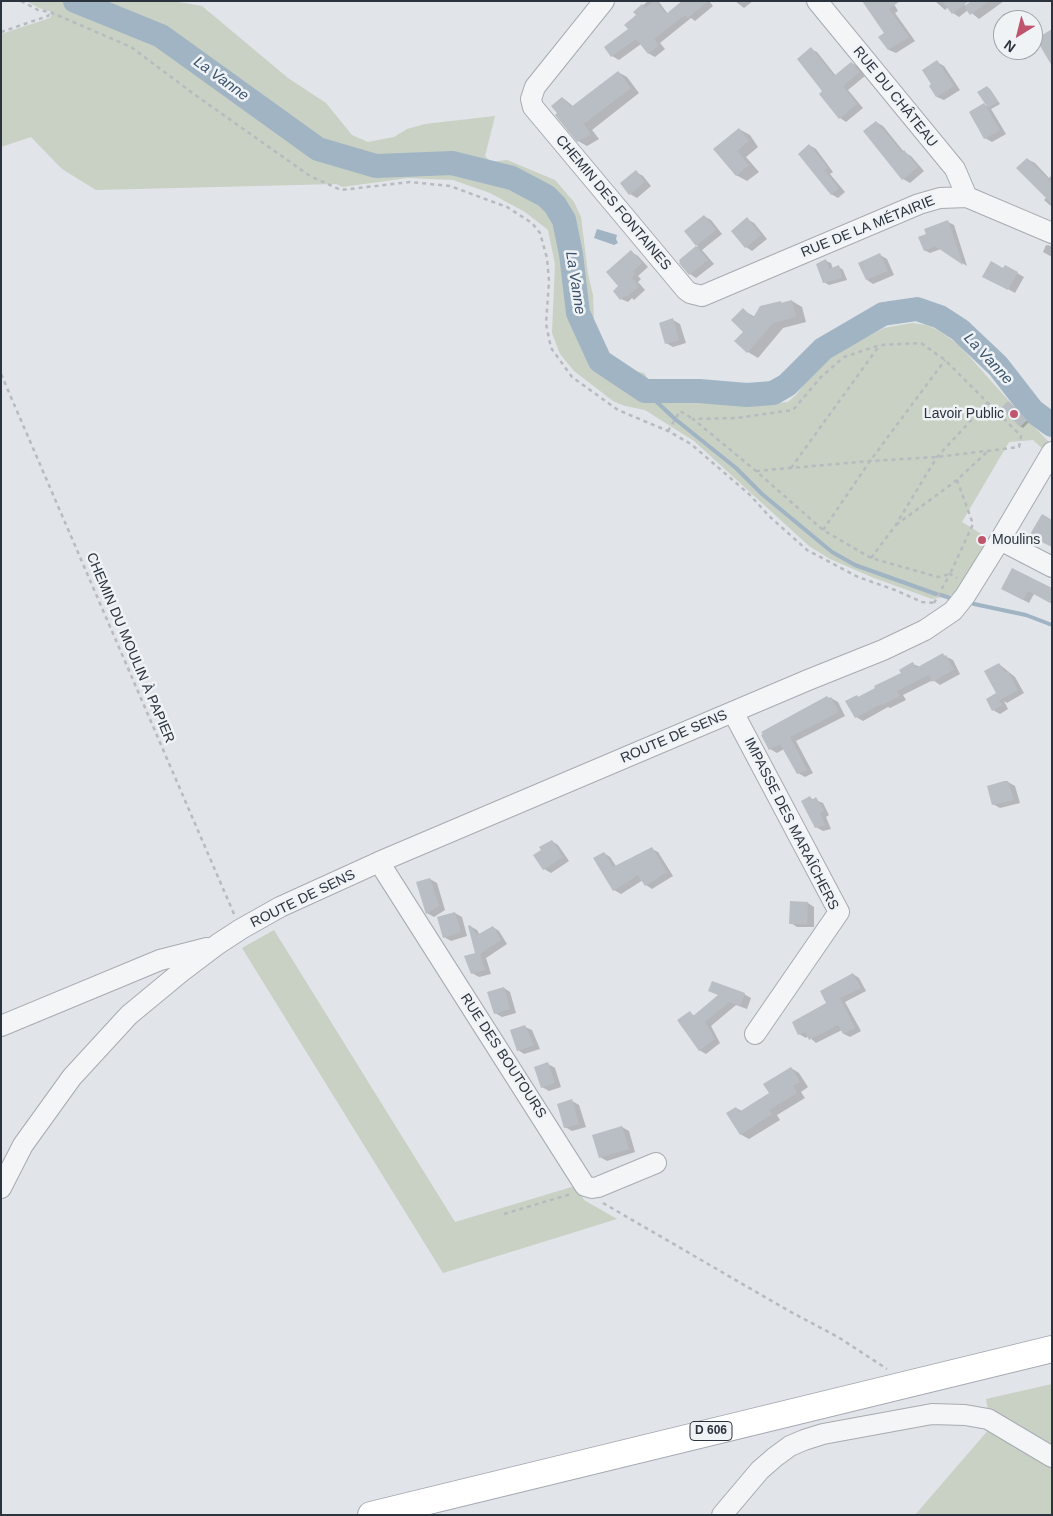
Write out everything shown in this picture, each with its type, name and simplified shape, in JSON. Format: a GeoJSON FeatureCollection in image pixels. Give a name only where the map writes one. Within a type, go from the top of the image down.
{"type":"FeatureCollection","features":[{"type":"Feature","properties":{"kind":"main road","name":"D 606"},"geometry":{"type":"LineString","coordinates":[[371,1515],[1052,1349]]}},
{"type":"Feature","properties":{"kind":"street","name":"CHEMIN DES FONTAINES"},"geometry":{"type":"LineString","coordinates":[[604,1],[535,87],[531,99],[534,107],[686,290]]}},
{"type":"Feature","properties":{"kind":"street","name":"RUE DU CHÂTEAU"},"geometry":{"type":"LineString","coordinates":[[817,1],[955,169],[966,197]]}},
{"type":"Feature","properties":{"kind":"street","name":"RUE DE LA MÉTAIRIE"},"geometry":{"type":"LineString","coordinates":[[686,290],[694,295],[702,296],[919,204],[940,198],[966,197],[1052,233]]}},
{"type":"Feature","properties":{"kind":"street","name":"ROUTE DE SENS"},"geometry":{"type":"LineString","coordinates":[[228,938],[280,907],[379,862],[883,650],[926,630],[959,604],[1000,540],[1049,457]]}},
{"type":"Feature","properties":{"kind":"street"},"geometry":{"type":"LineString","coordinates":[[1000,540],[1052,567]]}},
{"type":"Feature","properties":{"kind":"street","name":"IMPASSE DES MARAÎCHERS"},"geometry":{"type":"LineString","coordinates":[[733,712],[839,912],[755,1034]]}},
{"type":"Feature","properties":{"kind":"street","name":"RUE DES BOUTOURS"},"geometry":{"type":"LineString","coordinates":[[379,862],[588,1188]]}},
{"type":"Feature","properties":{"kind":"street"},"geometry":{"type":"LineString","coordinates":[[1,1026],[160,960],[228,938]]}},
{"type":"Feature","properties":{"kind":"street"},"geometry":{"type":"LineString","coordinates":[[1,1188],[23,1145],[72,1077],[130,1015],[181,972],[228,938]]}},
{"type":"Feature","properties":{"kind":"street"},"geometry":{"type":"LineString","coordinates":[[588,1188],[598,1187],[656,1162]]}},
{"type":"Feature","properties":{"kind":"street"},"geometry":{"type":"LineString","coordinates":[[722,1515],[760,1470],[790,1446],[823,1434],[932,1414],[965,1415],[988,1419],[1052,1457]]}},
{"type":"Feature","properties":{"kind":"path"},"geometry":{"type":"LineString","coordinates":[[21,1],[38,10],[50,12],[131,46],[198,97],[310,176],[341,190],[410,182],[450,186],[507,208],[532,224],[540,233],[547,258],[546,324],[551,348],[572,376],[618,410],[668,431],[691,444],[750,495],[769,516],[807,550],[858,577],[922,602],[959,604]]}},
{"type":"Feature","properties":{"kind":"path"},"geometry":{"type":"LineString","coordinates":[[1,32],[48,16],[50,12]]}},
{"type":"Feature","properties":{"kind":"path"},"geometry":{"type":"LineString","coordinates":[[693,419],[737,418],[793,410],[820,377],[844,357],[880,345],[921,343],[945,360],[1021,436],[1019,447],[937,457],[756,471]]}},
{"type":"Feature","properties":{"kind":"path"},"geometry":{"type":"LineString","coordinates":[[791,468],[880,345]]}},
{"type":"Feature","properties":{"kind":"path"},"geometry":{"type":"LineString","coordinates":[[823,530],[870,461],[945,360]]}},
{"type":"Feature","properties":{"kind":"path","name":"CHEMIN DU MOULIN À PAPIER"},"geometry":{"type":"LineString","coordinates":[[1,374],[228,938]]}},
{"type":"Feature","properties":{"kind":"path"},"geometry":{"type":"LineString","coordinates":[[871,558],[895,526],[937,457],[988,402]]}},
{"type":"Feature","properties":{"kind":"path"},"geometry":{"type":"LineString","coordinates":[[668,431],[680,411],[693,419],[756,471],[823,530],[871,558],[938,577],[950,574]]}},
{"type":"Feature","properties":{"kind":"path"},"geometry":{"type":"LineString","coordinates":[[895,526],[957,480],[989,450]]}},
{"type":"Feature","properties":{"kind":"path"},"geometry":{"type":"LineString","coordinates":[[934,603],[950,574],[973,524],[957,480]]}},
{"type":"Feature","properties":{"kind":"path"},"geometry":{"type":"LineString","coordinates":[[504,1214],[588,1188],[599,1200],[617,1211],[789,1311],[838,1337],[889,1370]]}},
{"type":"Feature","properties":{"kind":"green space"},"geometry":{"type":"Polygon","coordinates":[[[26,1],[173,1],[202,6],[288,78],[326,103],[352,135],[368,142],[394,137],[407,129],[425,124],[495,116],[485,156],[491,162],[507,160],[555,180],[574,202],[581,217],[588,274],[593,295],[594,324],[604,346],[613,358],[635,371],[644,373],[661,398],[750,405],[788,402],[796,395],[814,371],[842,350],[884,328],[912,323],[926,325],[938,330],[959,345],[1049,442],[1044,450],[1033,440],[1009,442],[962,522],[991,540],[958,594],[932,599],[874,578],[830,559],[809,546],[694,441],[645,410],[625,406],[613,401],[574,371],[560,354],[552,333],[555,264],[548,230],[525,212],[490,193],[453,180],[408,178],[342,187],[336,184],[96,190],[62,169],[31,137],[1,147],[1,34],[50,18],[52,12],[26,1]]]}},
{"type":"Feature","properties":{"kind":"green space"},"geometry":{"type":"Polygon","coordinates":[[[274,930],[455,1222],[575,1186],[584,1200],[617,1219],[443,1273],[242,948],[274,930]]]}},
{"type":"Feature","properties":{"kind":"green space"},"geometry":{"type":"Polygon","coordinates":[[[1052,1384],[1052,1451],[989,1415],[986,1399],[1052,1384]]]}},
{"type":"Feature","properties":{"kind":"green space"},"geometry":{"type":"Polygon","coordinates":[[[990,1428],[1052,1463],[1052,1515],[915,1515],[990,1428]]]}},
{"type":"Feature","properties":{"kind":"water"},"geometry":{"type":"Polygon","coordinates":[[[597,229],[617,235],[618,243],[614,245],[594,238],[597,229]]]}},
{"type":"Feature","properties":{"kind":"building"},"geometry":{"type":"Polygon","coordinates":[[[653,1],[656,1],[666,14],[682,1],[708,1],[688,18],[685,15],[654,39],[659,45],[648,54],[636,39],[611,57],[604,47],[628,29],[624,25],[636,15],[633,12],[642,4],[645,8],[653,1]]]}},
{"type":"Feature","properties":{"kind":"building"},"geometry":{"type":"Polygon","coordinates":[[[862,1],[900,1],[889,9],[909,37],[888,50],[878,37],[884,33],[862,1]]]}},
{"type":"Feature","properties":{"kind":"building"},"geometry":{"type":"Polygon","coordinates":[[[942,1],[969,1],[952,14],[942,1]]]}},
{"type":"Feature","properties":{"kind":"building"},"geometry":{"type":"Polygon","coordinates":[[[971,1],[989,1],[970,15],[964,6],[971,1]]]}},
{"type":"Feature","properties":{"kind":"building"},"geometry":{"type":"Polygon","coordinates":[[[1052,29],[1052,66],[1043,51],[1043,35],[1052,29]]]}},
{"type":"Feature","properties":{"kind":"building"},"geometry":{"type":"Polygon","coordinates":[[[811,47],[834,76],[851,62],[860,72],[843,86],[857,104],[839,119],[819,94],[822,91],[797,59],[811,47]]]}},
{"type":"Feature","properties":{"kind":"building"},"geometry":{"type":"Polygon","coordinates":[[[937,60],[954,86],[936,97],[929,86],[931,84],[922,70],[937,60]]]}},
{"type":"Feature","properties":{"kind":"building"},"geometry":{"type":"Polygon","coordinates":[[[618,71],[631,88],[584,124],[591,134],[577,142],[555,115],[557,113],[551,106],[562,97],[571,107],[618,71]]]}},
{"type":"Feature","properties":{"kind":"building"},"geometry":{"type":"Polygon","coordinates":[[[987,86],[998,102],[988,108],[977,92],[987,86]]]}},
{"type":"Feature","properties":{"kind":"building"},"geometry":{"type":"Polygon","coordinates":[[[984,103],[1000,130],[984,139],[969,112],[984,103]]]}},
{"type":"Feature","properties":{"kind":"building"},"geometry":{"type":"Polygon","coordinates":[[[876,121],[902,152],[904,150],[918,167],[902,180],[863,131],[876,121]]]}},
{"type":"Feature","properties":{"kind":"building"},"geometry":{"type":"Polygon","coordinates":[[[739,128],[749,141],[737,151],[749,165],[736,176],[713,149],[739,128]]]}},
{"type":"Feature","properties":{"kind":"building"},"geometry":{"type":"Polygon","coordinates":[[[809,144],[828,168],[824,170],[839,188],[831,195],[798,154],[809,144]]]}},
{"type":"Feature","properties":{"kind":"building"},"geometry":{"type":"Polygon","coordinates":[[[1027,158],[1052,183],[1052,204],[1016,168],[1027,158]]]}},
{"type":"Feature","properties":{"kind":"building"},"geometry":{"type":"Polygon","coordinates":[[[636,170],[645,182],[629,195],[620,183],[636,170]]]}},
{"type":"Feature","properties":{"kind":"building"},"geometry":{"type":"Polygon","coordinates":[[[704,215],[716,230],[696,246],[684,231],[704,215]]]}},
{"type":"Feature","properties":{"kind":"building"},"geometry":{"type":"Polygon","coordinates":[[[747,217],[761,235],[745,248],[731,231],[747,217]]]}},
{"type":"Feature","properties":{"kind":"building"},"geometry":{"type":"Polygon","coordinates":[[[948,220],[963,265],[935,246],[924,251],[918,237],[926,234],[924,229],[948,220]]]}},
{"type":"Feature","properties":{"kind":"building"},"geometry":{"type":"Polygon","coordinates":[[[696,246],[708,260],[689,275],[679,263],[679,260],[696,246]]]}},
{"type":"Feature","properties":{"kind":"building"},"geometry":{"type":"Polygon","coordinates":[[[631,250],[642,263],[633,271],[635,274],[632,278],[639,286],[627,297],[626,295],[620,300],[613,291],[618,286],[606,272],[631,250]]]}},
{"type":"Feature","properties":{"kind":"building"},"geometry":{"type":"Polygon","coordinates":[[[880,253],[888,271],[866,280],[858,263],[880,253]]]}},
{"type":"Feature","properties":{"kind":"building"},"geometry":{"type":"Polygon","coordinates":[[[826,259],[829,269],[839,265],[842,278],[823,283],[816,264],[826,259]]]}},
{"type":"Feature","properties":{"kind":"building"},"geometry":{"type":"Polygon","coordinates":[[[991,261],[1003,268],[1005,265],[1018,272],[1008,290],[982,277],[991,261]]]}},
{"type":"Feature","properties":{"kind":"building"},"geometry":{"type":"Polygon","coordinates":[[[792,300],[796,317],[773,323],[747,353],[734,341],[743,332],[731,320],[743,308],[753,318],[760,306],[792,300]]]}},
{"type":"Feature","properties":{"kind":"building"},"geometry":{"type":"Polygon","coordinates":[[[673,318],[679,340],[665,344],[659,323],[673,318]]]}},
{"type":"Feature","properties":{"kind":"building","name":"Lavoir Public"},"geometry":{"type":"Polygon","coordinates":[[[1008,401],[1027,420],[1020,427],[1001,408],[1008,401]]]}},
{"type":"Feature","properties":{"kind":"building"},"geometry":{"type":"Polygon","coordinates":[[[1042,514],[1052,520],[1052,547],[1029,536],[1042,514]]]}},
{"type":"Feature","properties":{"kind":"building"},"geometry":{"type":"Polygon","coordinates":[[[1012,568],[1052,588],[1052,604],[1028,591],[1023,600],[1001,589],[1012,568]]]}},
{"type":"Feature","properties":{"kind":"building"},"geometry":{"type":"Polygon","coordinates":[[[943,653],[954,670],[932,682],[929,675],[897,691],[900,696],[855,718],[845,701],[875,688],[874,686],[901,673],[899,670],[913,662],[916,668],[943,653]]]}},
{"type":"Feature","properties":{"kind":"building"},"geometry":{"type":"Polygon","coordinates":[[[999,663],[1005,673],[1008,671],[1018,690],[1000,700],[997,696],[1002,705],[992,711],[986,699],[996,693],[984,671],[999,663]]]}},
{"type":"Feature","properties":{"kind":"building"},"geometry":{"type":"Polygon","coordinates":[[[827,696],[831,697],[839,712],[790,737],[807,770],[797,774],[780,744],[769,750],[761,732],[827,696]]]}},
{"type":"Feature","properties":{"kind":"building"},"geometry":{"type":"Polygon","coordinates":[[[1008,781],[1014,800],[992,805],[987,786],[1008,781]]]}},
{"type":"Feature","properties":{"kind":"building"},"geometry":{"type":"Polygon","coordinates":[[[810,796],[812,800],[816,797],[824,811],[820,813],[825,825],[815,828],[801,801],[810,796]]]}},
{"type":"Feature","properties":{"kind":"building"},"geometry":{"type":"Polygon","coordinates":[[[552,840],[563,857],[543,870],[533,855],[541,850],[539,847],[552,840]]]}},
{"type":"Feature","properties":{"kind":"building"},"geometry":{"type":"Polygon","coordinates":[[[652,847],[667,872],[645,886],[638,875],[613,891],[593,858],[604,852],[613,867],[652,847]]]}},
{"type":"Feature","properties":{"kind":"building"},"geometry":{"type":"Polygon","coordinates":[[[430,878],[439,906],[426,914],[416,882],[430,878]]]}},
{"type":"Feature","properties":{"kind":"building"},"geometry":{"type":"Polygon","coordinates":[[[790,901],[808,902],[807,924],[789,924],[790,901]]]}},
{"type":"Feature","properties":{"kind":"building"},"geometry":{"type":"Polygon","coordinates":[[[455,912],[461,932],[443,938],[437,917],[455,912]]]}},
{"type":"Feature","properties":{"kind":"building"},"geometry":{"type":"Polygon","coordinates":[[[470,925],[477,935],[493,926],[501,940],[480,954],[485,970],[471,974],[464,956],[475,953],[468,926],[470,925]]]}},
{"type":"Feature","properties":{"kind":"building"},"geometry":{"type":"Polygon","coordinates":[[[853,973],[861,988],[840,998],[855,1028],[843,1034],[838,1025],[809,1040],[805,1032],[798,1035],[792,1022],[826,1003],[820,991],[853,973]]]}},
{"type":"Feature","properties":{"kind":"building"},"geometry":{"type":"Polygon","coordinates":[[[712,981],[745,993],[740,1006],[729,1002],[705,1022],[715,1039],[699,1051],[677,1020],[690,1011],[693,1016],[718,995],[708,991],[712,981]]]}},
{"type":"Feature","properties":{"kind":"building"},"geometry":{"type":"Polygon","coordinates":[[[504,987],[510,1009],[494,1014],[487,992],[504,987]]]}},
{"type":"Feature","properties":{"kind":"building"},"geometry":{"type":"Polygon","coordinates":[[[525,1025],[534,1045],[517,1051],[510,1030],[525,1025]]]}},
{"type":"Feature","properties":{"kind":"building"},"geometry":{"type":"Polygon","coordinates":[[[548,1062],[555,1083],[541,1088],[534,1067],[548,1062]]]}},
{"type":"Feature","properties":{"kind":"building"},"geometry":{"type":"Polygon","coordinates":[[[791,1067],[800,1082],[793,1086],[797,1093],[769,1110],[772,1114],[740,1135],[726,1113],[736,1107],[739,1112],[769,1093],[763,1084],[791,1067]]]}},
{"type":"Feature","properties":{"kind":"building"},"geometry":{"type":"Polygon","coordinates":[[[572,1099],[579,1124],[564,1128],[557,1104],[572,1099]]]}},
{"type":"Feature","properties":{"kind":"building"},"geometry":{"type":"Polygon","coordinates":[[[622,1126],[629,1149],[599,1158],[592,1135],[622,1126]]]}},
{"type":"Feature","properties":{"kind":"waterway","name":"La Vanne"},"geometry":{"type":"LineString","coordinates":[[75,1],[161,36],[318,149],[376,166],[452,163],[512,178],[546,196],[555,205],[564,220],[571,254],[578,313],[600,361],[645,391],[699,391],[747,395],[773,393],[787,385],[823,349],[883,314],[917,309],[940,317],[960,330],[998,366],[1033,411],[1052,425]]}},
{"type":"Feature","properties":{"kind":"waterway"},"geometry":{"type":"LineString","coordinates":[[645,391],[675,419],[736,468],[762,494],[832,552],[855,565],[936,594]]}},
{"type":"Feature","properties":{"kind":"waterway"},"geometry":{"type":"LineString","coordinates":[[941,595],[953,599]]}},
{"type":"Feature","properties":{"kind":"waterway"},"geometry":{"type":"LineString","coordinates":[[974,604],[1026,615],[1052,625]]}},
{"type":"Feature","properties":{"kind":"place","name":"Lavoir Public"},"geometry":{"type":"Point","coordinates":[1014,414]}},
{"type":"Feature","properties":{"kind":"place","name":"Moulins"},"geometry":{"type":"Point","coordinates":[982,540]}}]}
